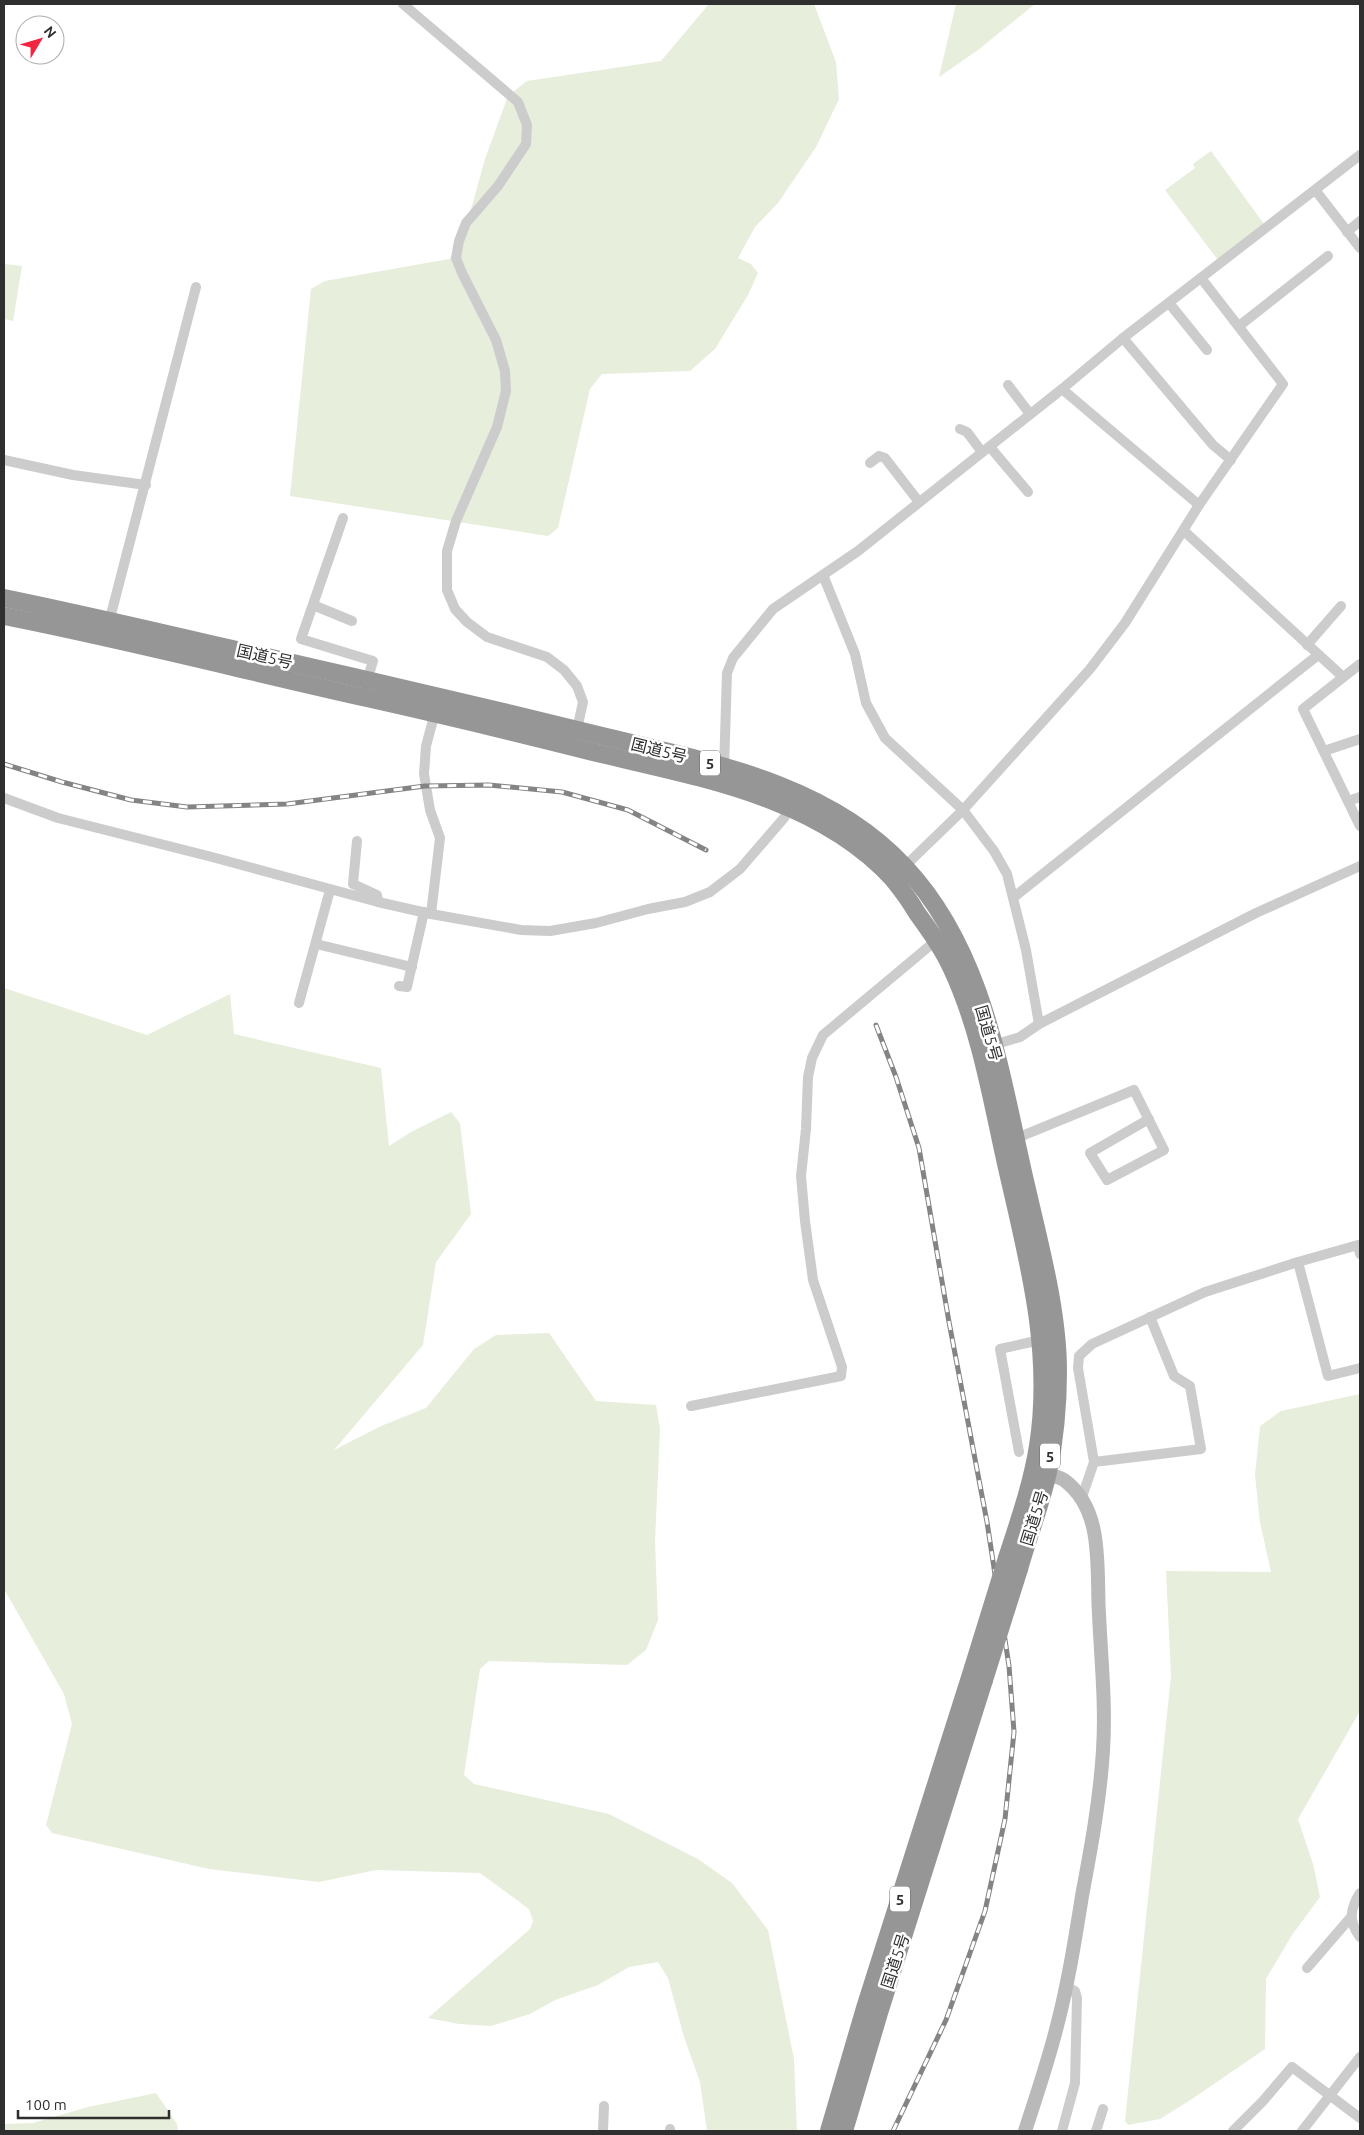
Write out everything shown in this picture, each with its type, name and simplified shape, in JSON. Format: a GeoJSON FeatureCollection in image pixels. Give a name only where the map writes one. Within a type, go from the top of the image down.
{"type":"FeatureCollection","features":[{"type":"Feature","properties":{"kind":"highway","name":"国道5号"},"geometry":{"type":"LineString","coordinates":[[4,603],[798,792],[839,815],[875,839],[898,872],[951,965],[987,1047]]}},
{"type":"Feature","properties":{"kind":"highway","name":"国道5号"},"geometry":{"type":"LineString","coordinates":[[723,775],[830,830],[864,853],[898,872],[950,929],[976,986],[987,1047],[1009,1141],[1046,1282],[1049,1339],[1057,1400],[1040,1472],[844,2131]]}},
{"type":"Feature","properties":{"kind":"highway","name":"国道5号"},"geometry":{"type":"LineString","coordinates":[[829,2131],[865,2008],[979,1674]]}},
{"type":"Feature","properties":{"kind":"street"},"geometry":{"type":"LineString","coordinates":[[403,4],[518,102],[527,125],[526,144],[498,186],[466,223],[458,240],[456,258],[496,340],[505,371],[506,391],[497,427],[456,522],[447,551],[448,590],[455,609],[487,637],[547,657],[564,670],[577,686],[583,702],[574,738]]}},
{"type":"Feature","properties":{"kind":"street"},"geometry":{"type":"LineString","coordinates":[[723,775],[727,673],[733,658],[773,609],[823,575],[919,502],[1062,389],[1123,338],[1360,155]]}},
{"type":"Feature","properties":{"kind":"street"},"geometry":{"type":"LineString","coordinates":[[1316,190],[1360,248]]}},
{"type":"Feature","properties":{"kind":"street"},"geometry":{"type":"LineString","coordinates":[[1347,232],[1360,221]]}},
{"type":"Feature","properties":{"kind":"street"},"geometry":{"type":"LineString","coordinates":[[1238,326],[1328,256]]}},
{"type":"Feature","properties":{"kind":"street"},"geometry":{"type":"LineString","coordinates":[[898,872],[963,810],[1090,669],[1125,623],[1199,505],[1283,384],[1201,278]]}},
{"type":"Feature","properties":{"kind":"street"},"geometry":{"type":"LineString","coordinates":[[108,628],[196,287]]}},
{"type":"Feature","properties":{"kind":"street"},"geometry":{"type":"LineString","coordinates":[[1169,303],[1207,350]]}},
{"type":"Feature","properties":{"kind":"street"},"geometry":{"type":"LineString","coordinates":[[1123,338],[1213,445],[1231,460]]}},
{"type":"Feature","properties":{"kind":"street"},"geometry":{"type":"LineString","coordinates":[[1008,385],[1030,414]]}},
{"type":"Feature","properties":{"kind":"street"},"geometry":{"type":"LineString","coordinates":[[1062,389],[1199,505]]}},
{"type":"Feature","properties":{"kind":"street"},"geometry":{"type":"LineString","coordinates":[[960,429],[967,432],[986,449],[1028,492]]}},
{"type":"Feature","properties":{"kind":"street"},"geometry":{"type":"LineString","coordinates":[[870,463],[879,456],[884,458],[919,502]]}},
{"type":"Feature","properties":{"kind":"street"},"geometry":{"type":"LineString","coordinates":[[4,460],[74,474],[146,485]]}},
{"type":"Feature","properties":{"kind":"street"},"geometry":{"type":"LineString","coordinates":[[342,518],[301,639],[373,661],[365,689]]}},
{"type":"Feature","properties":{"kind":"street"},"geometry":{"type":"LineString","coordinates":[[1184,531],[1343,678]]}},
{"type":"Feature","properties":{"kind":"street"},"geometry":{"type":"LineString","coordinates":[[823,575],[855,654],[866,703],[885,738],[963,810],[994,851],[1007,874],[1014,897],[1039,1024]]}},
{"type":"Feature","properties":{"kind":"street"},"geometry":{"type":"LineString","coordinates":[[313,605],[352,621]]}},
{"type":"Feature","properties":{"kind":"street"},"geometry":{"type":"LineString","coordinates":[[1307,645],[1341,606]]}},
{"type":"Feature","properties":{"kind":"street"},"geometry":{"type":"LineString","coordinates":[[1014,897],[1318,656]]}},
{"type":"Feature","properties":{"kind":"street"},"geometry":{"type":"LineString","coordinates":[[1360,664],[1303,709],[1360,826]]}},
{"type":"Feature","properties":{"kind":"street"},"geometry":{"type":"LineString","coordinates":[[399,986],[407,987],[427,913],[440,838],[430,810],[424,774],[426,746],[437,705]]}},
{"type":"Feature","properties":{"kind":"street"},"geometry":{"type":"LineString","coordinates":[[1324,751],[1360,739]]}},
{"type":"Feature","properties":{"kind":"street"},"geometry":{"type":"LineString","coordinates":[[1348,801],[1360,797]]}},
{"type":"Feature","properties":{"kind":"street"},"geometry":{"type":"LineString","coordinates":[[4,798],[58,818],[378,902],[522,930],[550,931],[596,923],[648,909],[684,902],[710,892],[740,869],[784,818],[790,808]]}},
{"type":"Feature","properties":{"kind":"street"},"geometry":{"type":"LineString","coordinates":[[358,840],[353,884],[377,895],[378,902]]}},
{"type":"Feature","properties":{"kind":"street"},"geometry":{"type":"LineString","coordinates":[[987,1047],[1020,1037],[1039,1024],[1256,913],[1360,866]]}},
{"type":"Feature","properties":{"kind":"street"},"geometry":{"type":"LineString","coordinates":[[299,1003],[330,890]]}},
{"type":"Feature","properties":{"kind":"street"},"geometry":{"type":"LineString","coordinates":[[692,1406],[841,1376],[842,1367],[813,1280],[805,1221],[801,1176],[806,1129],[808,1077],[812,1058],[823,1035],[950,929]]}},
{"type":"Feature","properties":{"kind":"street"},"geometry":{"type":"LineString","coordinates":[[316,944],[412,967]]}},
{"type":"Feature","properties":{"kind":"street"},"geometry":{"type":"LineString","coordinates":[[1009,1141],[1134,1090],[1149,1119],[1164,1150],[1107,1180],[1090,1153],[1149,1119]]}},
{"type":"Feature","properties":{"kind":"street"},"geometry":{"type":"LineString","coordinates":[[1081,1500],[1094,1462],[1078,1368],[1079,1356],[1092,1344],[1205,1292],[1358,1245],[1360,1254]]}},
{"type":"Feature","properties":{"kind":"street"},"geometry":{"type":"LineString","coordinates":[[1298,1262],[1328,1376],[1360,1368]]}},
{"type":"Feature","properties":{"kind":"street"},"geometry":{"type":"LineString","coordinates":[[1094,1462],[1201,1449],[1190,1386],[1174,1376],[1150,1317]]}},
{"type":"Feature","properties":{"kind":"street"},"geometry":{"type":"LineString","coordinates":[[1019,1452],[1000,1349],[1049,1339]]}},
{"type":"Feature","properties":{"kind":"street"},"geometry":{"type":"LineString","coordinates":[[1025,2131],[1057,2028],[1066,1986],[1097,1812],[1103,1749],[1103,1696],[1097,1578],[1098,1549],[1089,1514],[1081,1500],[1063,1479],[1040,1472]]}},
{"type":"Feature","properties":{"kind":"street"},"geometry":{"type":"LineString","coordinates":[[1360,1893],[1352,1906],[1351,1917],[1355,1930],[1360,1937]]}},
{"type":"Feature","properties":{"kind":"street"},"geometry":{"type":"LineString","coordinates":[[1307,1968],[1351,1917]]}},
{"type":"Feature","properties":{"kind":"street"},"geometry":{"type":"LineString","coordinates":[[1062,2131],[1075,2083],[1077,1998],[1075,1991],[1066,1986]]}},
{"type":"Feature","properties":{"kind":"street"},"geometry":{"type":"LineString","coordinates":[[1307,2130],[1330,2095],[1360,2057]]}},
{"type":"Feature","properties":{"kind":"street"},"geometry":{"type":"LineString","coordinates":[[1234,2131],[1264,2101],[1292,2067],[1360,2118]]}},
{"type":"Feature","properties":{"kind":"street"},"geometry":{"type":"LineString","coordinates":[[603,2131],[604,2106]]}},
{"type":"Feature","properties":{"kind":"street"},"geometry":{"type":"LineString","coordinates":[[1096,2131],[1103,2109]]}},
{"type":"Feature","properties":{"kind":"green space"},"geometry":{"type":"Polygon","coordinates":[[[709,4],[814,4],[836,62],[839,99],[816,147],[778,203],[755,227],[738,258],[751,264],[758,273],[748,295],[715,349],[690,371],[602,374],[590,389],[558,528],[548,536],[290,496],[311,289],[325,281],[449,259],[459,252],[485,159],[508,96],[527,81],[661,61],[709,4]]]}},
{"type":"Feature","properties":{"kind":"green space"},"geometry":{"type":"Polygon","coordinates":[[[956,4],[1035,4],[978,50],[939,77],[956,4]]]}},
{"type":"Feature","properties":{"kind":"green space"},"geometry":{"type":"Polygon","coordinates":[[[1211,151],[1264,224],[1218,260],[1165,190],[1195,168],[1193,164],[1211,151]]]}},
{"type":"Feature","properties":{"kind":"green space"},"geometry":{"type":"Polygon","coordinates":[[[4,264],[22,266],[13,321],[4,319],[4,264]]]}},
{"type":"Feature","properties":{"kind":"green space"},"geometry":{"type":"Polygon","coordinates":[[[4,988],[147,1035],[230,994],[234,1034],[381,1068],[389,1146],[411,1132],[451,1112],[460,1123],[471,1214],[436,1262],[423,1345],[334,1450],[381,1426],[426,1408],[474,1349],[496,1335],[549,1333],[596,1401],[656,1405],[660,1429],[655,1542],[658,1620],[646,1650],[627,1665],[489,1661],[480,1669],[464,1775],[474,1784],[609,1814],[698,1859],[732,1883],[768,1930],[794,2059],[797,2131],[707,2131],[700,2082],[684,2037],[668,1978],[658,1962],[629,1967],[598,1985],[555,2000],[530,2014],[491,2026],[459,2024],[428,2018],[530,1929],[533,1921],[529,1909],[480,1873],[376,1870],[319,1882],[209,1869],[52,1833],[46,1825],[72,1724],[64,1694],[4,1589],[4,988]]]}},
{"type":"Feature","properties":{"kind":"green space"},"geometry":{"type":"Polygon","coordinates":[[[1360,1394],[1360,1711],[1298,1819],[1313,1864],[1320,1897],[1292,1935],[1266,1979],[1265,2049],[1160,2119],[1128,2125],[1125,2121],[1171,1676],[1166,1571],[1271,1572],[1260,1522],[1255,1475],[1260,1426],[1281,1411],[1360,1394]]]}},
{"type":"Feature","properties":{"kind":"green space"},"geometry":{"type":"Polygon","coordinates":[[[156,2093],[177,2124],[178,2131],[4,2131],[4,2124],[33,2123],[88,2107],[156,2093]]]}},
{"type":"Feature","properties":{"kind":"railway"},"geometry":{"type":"LineString","coordinates":[[4,764],[131,800],[187,807],[287,804],[425,786],[489,785],[562,792],[628,810],[706,850]]}},
{"type":"Feature","properties":{"kind":"railway"},"geometry":{"type":"LineString","coordinates":[[876,1025],[896,1077],[919,1148],[949,1322],[987,1522],[1009,1666],[1014,1732],[1005,1819],[985,1911],[946,2020],[893,2131]]}}]}
